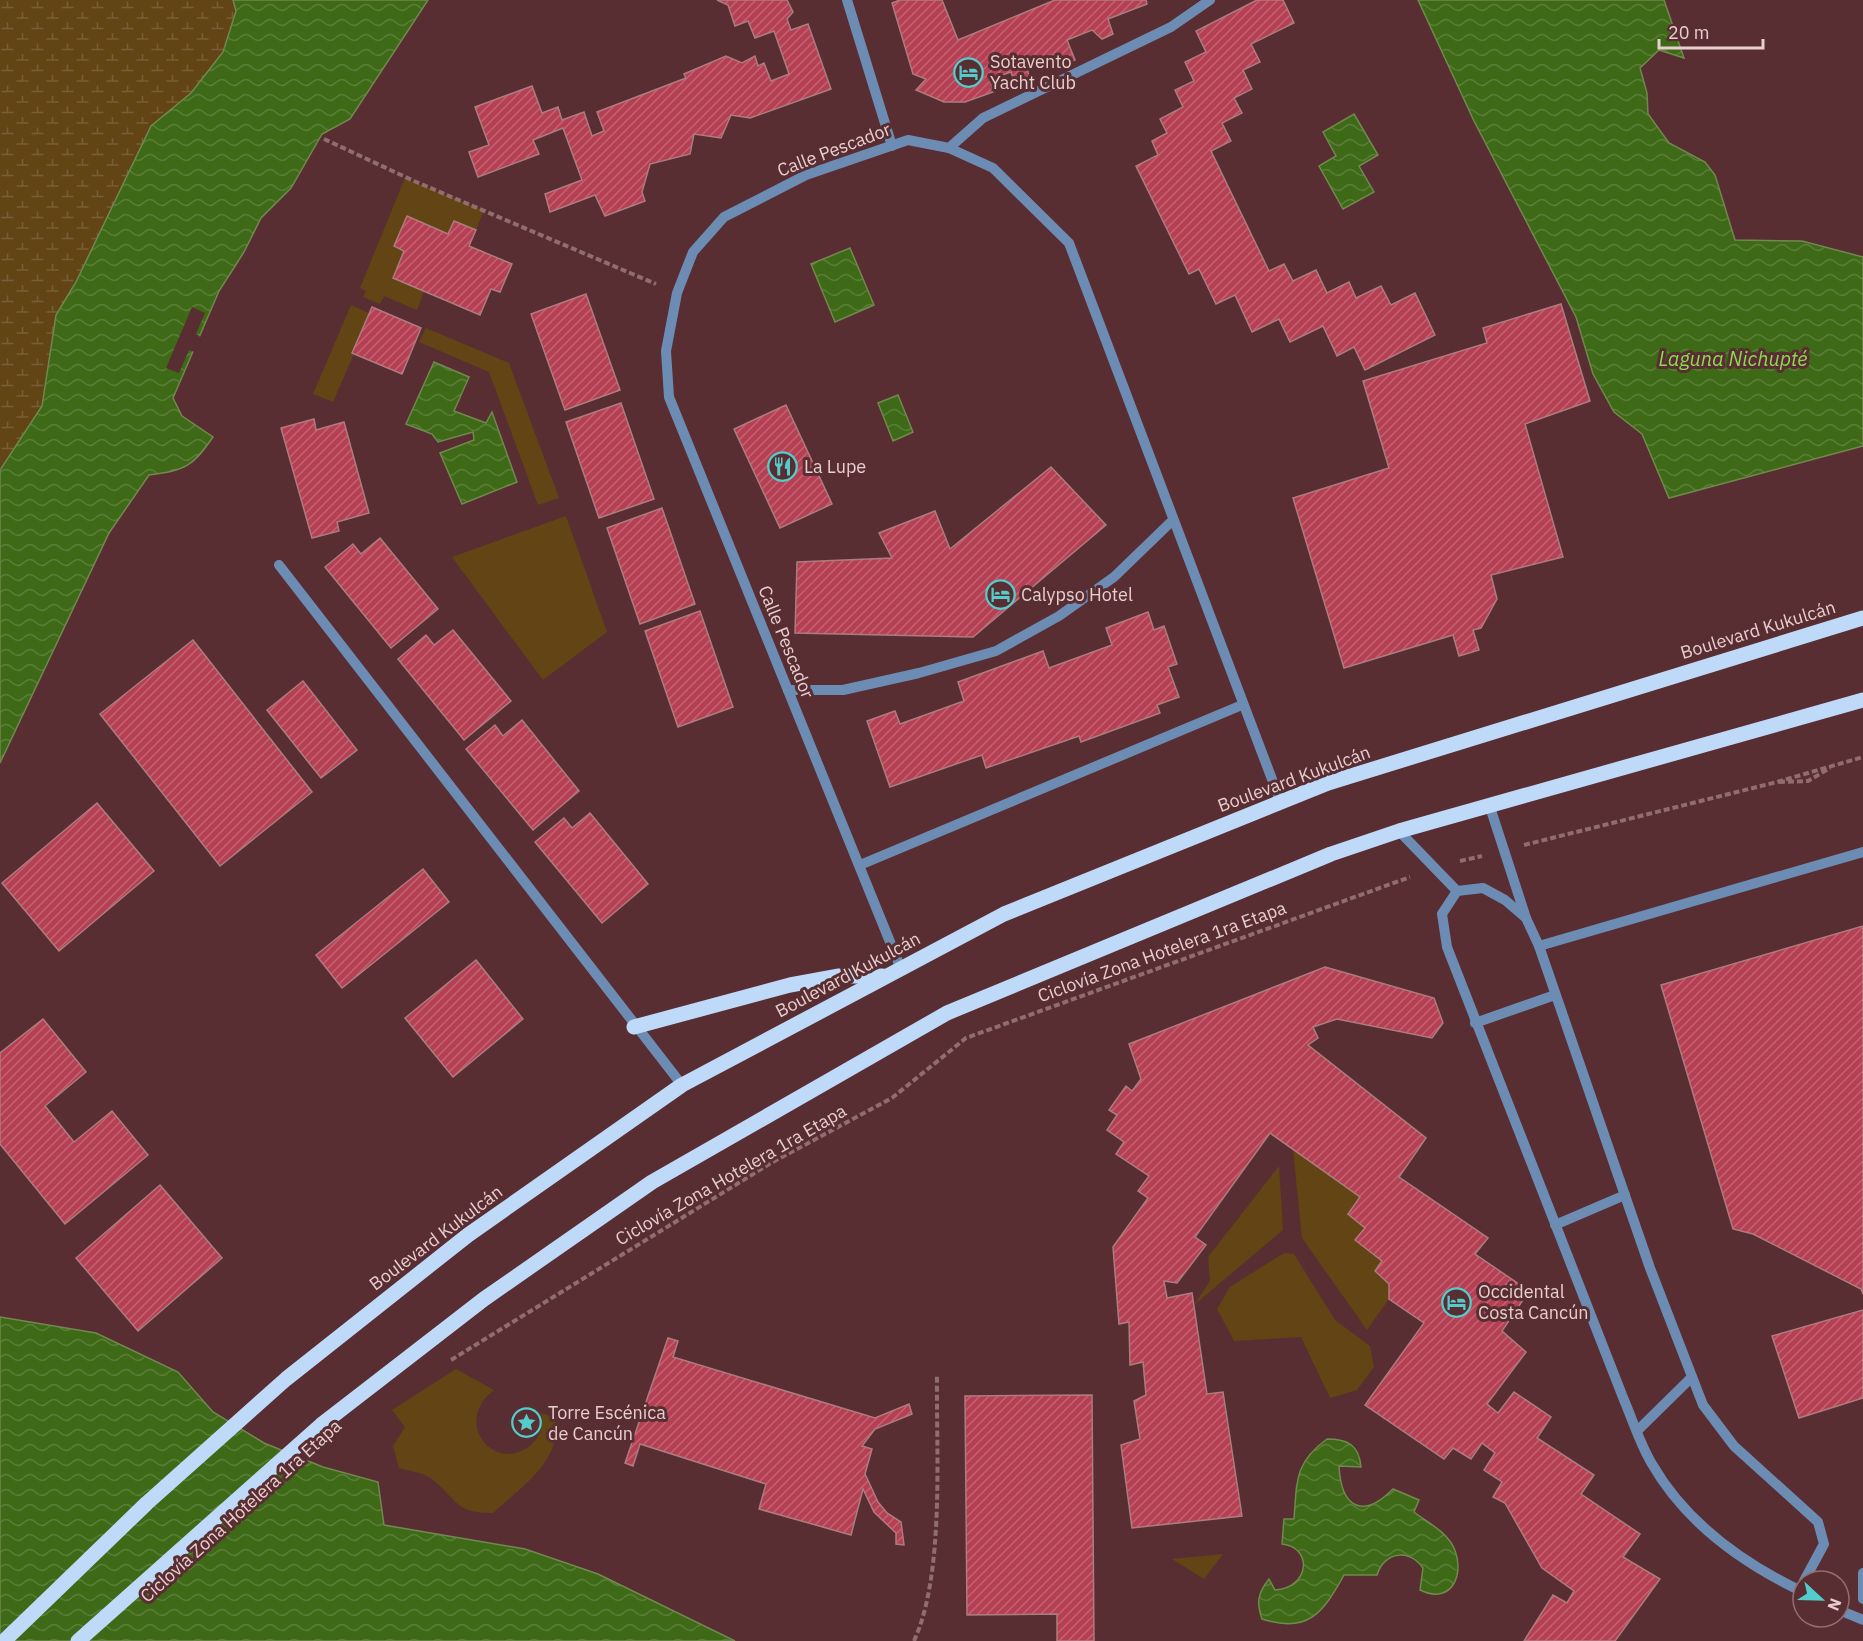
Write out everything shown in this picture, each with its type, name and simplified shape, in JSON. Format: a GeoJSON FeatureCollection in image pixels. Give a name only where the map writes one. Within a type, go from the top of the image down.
{"type":"FeatureCollection","features":[{"type":"Feature","properties":{"kind":"main road","name":"Boulevard Kukulcán"},"geometry":{"type":"LineString","coordinates":[[4,1641],[147,1503],[286,1379],[468,1235],[682,1085],[1004,914],[1328,783],[1863,618]]}},
{"type":"Feature","properties":{"kind":"main road"},"geometry":{"type":"LineString","coordinates":[[78,1641],[321,1425],[484,1299],[652,1182],[947,1013],[1331,854],[1398,831],[1863,700]]}},
{"type":"Feature","properties":{"kind":"main road"},"geometry":{"type":"LineString","coordinates":[[634,1027],[790,985],[839,976],[886,976]]}},
{"type":"Feature","properties":{"kind":"street"},"geometry":{"type":"LineString","coordinates":[[846,0],[892,146]]}},
{"type":"Feature","properties":{"kind":"street"},"geometry":{"type":"LineString","coordinates":[[949,148],[983,118],[1172,27],[1210,0]]}},
{"type":"Feature","properties":{"kind":"street","name":"Calle Pescador"},"geometry":{"type":"LineString","coordinates":[[901,969],[669,397],[666,351],[677,293],[693,252],[724,217],[806,175],[908,140],[949,148],[993,168],[1070,243],[1242,705],[1281,803]]}},
{"type":"Feature","properties":{"kind":"street"},"geometry":{"type":"LineString","coordinates":[[788,690],[843,690],[919,673],[996,651],[1059,616],[1114,577],[1173,520]]}},
{"type":"Feature","properties":{"kind":"street"},"geometry":{"type":"LineString","coordinates":[[279,565],[634,1027],[682,1085]]}},
{"type":"Feature","properties":{"kind":"street"},"geometry":{"type":"LineString","coordinates":[[860,865],[1242,705]]}},
{"type":"Feature","properties":{"kind":"street"},"geometry":{"type":"LineString","coordinates":[[1489,804],[1502,851],[1526,918],[1539,946],[1625,1195],[1703,1405],[1734,1446],[1818,1522],[1824,1544],[1811,1569]]}},
{"type":"Feature","properties":{"kind":"street"},"geometry":{"type":"LineString","coordinates":[[1398,831],[1456,891]]}},
{"type":"Feature","properties":{"kind":"street"},"geometry":{"type":"LineString","coordinates":[[1539,946],[1863,852]]}},
{"type":"Feature","properties":{"kind":"street"},"geometry":{"type":"LineString","coordinates":[[1456,891],[1483,888],[1505,900],[1526,918]]}},
{"type":"Feature","properties":{"kind":"street"},"geometry":{"type":"LineString","coordinates":[[1456,891],[1442,914],[1447,947],[1475,1023],[1651,1463],[1683,1508],[1731,1551],[1772,1577],[1791,1583]]}},
{"type":"Feature","properties":{"kind":"street"},"geometry":{"type":"LineString","coordinates":[[1475,1023],[1555,995]]}},
{"type":"Feature","properties":{"kind":"street"},"geometry":{"type":"LineString","coordinates":[[1555,1225],[1625,1195]]}},
{"type":"Feature","properties":{"kind":"street"},"geometry":{"type":"LineString","coordinates":[[1637,1431],[1692,1377]]}},
{"type":"Feature","properties":{"kind":"street"},"geometry":{"type":"LineString","coordinates":[[1863,1573],[1863,1599]]}},
{"type":"Feature","properties":{"kind":"path"},"geometry":{"type":"LineString","coordinates":[[324,139],[414,182],[677,293]]}},
{"type":"Feature","properties":{"kind":"path","name":"Ciclovía Zona Hotelera 1ra Etapa"},"geometry":{"type":"LineString","coordinates":[[447,1362],[771,1163],[892,1098],[966,1038],[1436,868],[1777,782],[1863,756]]}},
{"type":"Feature","properties":{"kind":"path"},"geometry":{"type":"LineString","coordinates":[[914,1641],[925,1617],[932,1569],[937,1375]]}},
{"type":"Feature","properties":{"kind":"green space"},"geometry":{"type":"Polygon","coordinates":[[[0,0],[233,0],[236,11],[223,52],[191,93],[151,126],[76,282],[56,315],[42,406],[0,470],[0,0]]]}},
{"type":"Feature","properties":{"kind":"green space"},"geometry":{"type":"Polygon","coordinates":[[[405,178],[484,210],[476,230],[454,221],[448,234],[406,217],[394,246],[404,251],[393,278],[424,291],[417,310],[384,296],[380,304],[363,297],[366,291],[360,288],[405,178]]]}},
{"type":"Feature","properties":{"kind":"green space"},"geometry":{"type":"Polygon","coordinates":[[[351,305],[371,314],[333,402],[313,394],[351,305]]]}},
{"type":"Feature","properties":{"kind":"green space"},"geometry":{"type":"Polygon","coordinates":[[[426,328],[509,363],[559,498],[538,505],[489,372],[419,342],[426,328]]]}},
{"type":"Feature","properties":{"kind":"green space"},"geometry":{"type":"Polygon","coordinates":[[[566,516],[607,632],[543,680],[452,557],[566,516]]]}},
{"type":"Feature","properties":{"kind":"green space"},"geometry":{"type":"Polygon","coordinates":[[[1293,1150],[1360,1197],[1348,1213],[1365,1228],[1382,1261],[1375,1271],[1389,1284],[1389,1299],[1367,1330],[1302,1238],[1293,1150]]]}},
{"type":"Feature","properties":{"kind":"green space"},"geometry":{"type":"Polygon","coordinates":[[[1279,1166],[1283,1230],[1194,1305],[1210,1281],[1208,1257],[1279,1166]]]}},
{"type":"Feature","properties":{"kind":"green space"},"geometry":{"type":"Polygon","coordinates":[[[1284,1253],[1294,1254],[1335,1320],[1370,1346],[1374,1367],[1357,1390],[1330,1398],[1301,1337],[1234,1341],[1217,1309],[1230,1287],[1284,1253]]]}},
{"type":"Feature","properties":{"kind":"green space"},"geometry":{"type":"Polygon","coordinates":[[[456,1369],[494,1390],[482,1403],[477,1417],[478,1431],[484,1442],[494,1450],[506,1454],[519,1452],[533,1443],[540,1433],[541,1413],[555,1418],[556,1433],[553,1447],[546,1460],[527,1483],[493,1513],[480,1513],[462,1507],[427,1476],[399,1468],[393,1446],[405,1427],[392,1410],[456,1369]]]}},
{"type":"Feature","properties":{"kind":"green space"},"geometry":{"type":"Polygon","coordinates":[[[1223,1554],[1204,1579],[1172,1559],[1223,1554]]]}},
{"type":"Feature","properties":{"kind":"water"},"geometry":{"type":"Polygon","coordinates":[[[233,0],[428,0],[350,119],[322,134],[291,188],[261,218],[244,252],[219,291],[173,398],[182,416],[213,437],[199,455],[187,465],[180,469],[149,475],[109,533],[0,763],[0,470],[42,406],[56,315],[76,282],[151,126],[191,93],[223,52],[236,11],[233,0]]]}},
{"type":"Feature","properties":{"kind":"water","name":"Laguna Nichupté"},"geometry":{"type":"Polygon","coordinates":[[[1418,0],[1664,0],[1684,58],[1659,50],[1640,68],[1647,93],[1648,114],[1669,143],[1705,162],[1715,175],[1735,240],[1802,241],[1863,257],[1863,446],[1669,498],[1642,434],[1614,412],[1593,374],[1576,317],[1474,121],[1418,0]]]}},
{"type":"Feature","properties":{"kind":"water"},"geometry":{"type":"Polygon","coordinates":[[[1354,114],[1378,155],[1359,166],[1374,192],[1343,209],[1319,166],[1336,156],[1323,132],[1354,114]]]}},
{"type":"Feature","properties":{"kind":"water"},"geometry":{"type":"Polygon","coordinates":[[[850,248],[874,305],[835,322],[811,264],[850,248]]]}},
{"type":"Feature","properties":{"kind":"water"},"geometry":{"type":"Polygon","coordinates":[[[434,362],[469,377],[454,411],[486,423],[492,412],[517,482],[462,504],[440,453],[474,440],[473,432],[438,442],[432,434],[406,424],[434,362]]]}},
{"type":"Feature","properties":{"kind":"water"},"geometry":{"type":"Polygon","coordinates":[[[898,395],[913,432],[893,441],[878,403],[898,395]]]}},
{"type":"Feature","properties":{"kind":"water"},"geometry":{"type":"Polygon","coordinates":[[[0,1317],[96,1333],[178,1372],[213,1412],[264,1443],[323,1467],[378,1482],[384,1525],[525,1549],[598,1574],[735,1641],[0,1641],[0,1317]]]}},
{"type":"Feature","properties":{"kind":"water"},"geometry":{"type":"Polygon","coordinates":[[[1327,1439],[1346,1442],[1358,1453],[1361,1467],[1339,1466],[1344,1491],[1355,1505],[1372,1504],[1393,1489],[1419,1500],[1414,1512],[1445,1536],[1457,1556],[1457,1576],[1454,1584],[1448,1590],[1441,1594],[1431,1594],[1420,1590],[1423,1568],[1411,1557],[1397,1555],[1385,1561],[1377,1575],[1344,1575],[1321,1610],[1303,1622],[1291,1624],[1262,1619],[1259,1598],[1269,1579],[1275,1590],[1287,1588],[1301,1575],[1303,1559],[1299,1552],[1282,1544],[1284,1519],[1294,1519],[1297,1484],[1303,1465],[1308,1456],[1327,1439]]]}},
{"type":"Feature","properties":{"kind":"pier"},"geometry":{"type":"Polygon","coordinates":[[[192,307],[205,313],[196,334],[202,338],[195,352],[189,350],[179,373],[166,368],[192,307]]]}},
{"type":"Feature","properties":{"kind":"building"},"geometry":{"type":"Polygon","coordinates":[[[717,0],[787,0],[793,12],[787,19],[791,30],[808,24],[831,89],[750,118],[731,115],[721,138],[694,134],[690,154],[650,164],[642,192],[645,201],[605,216],[595,195],[550,212],[545,194],[582,180],[563,128],[533,140],[539,154],[478,177],[469,152],[489,145],[475,107],[532,86],[542,113],[558,107],[562,120],[584,112],[592,136],[604,131],[597,112],[686,78],[684,74],[726,56],[742,63],[755,56],[758,66],[764,63],[771,81],[789,74],[774,31],[755,38],[748,21],[735,26],[728,5],[717,0]]]}},
{"type":"Feature","properties":{"kind":"building"},"geometry":{"type":"Polygon","coordinates":[[[900,0],[942,0],[958,40],[1055,0],[1146,0],[1147,4],[1108,19],[1113,34],[1102,39],[1092,30],[1067,40],[1075,60],[1061,67],[1050,55],[1026,63],[1029,76],[1014,81],[1011,72],[990,79],[993,92],[965,102],[944,102],[916,90],[926,79],[913,74],[892,3],[900,0]]]}},
{"type":"Feature","properties":{"kind":"building"},"geometry":{"type":"Polygon","coordinates":[[[1257,0],[1283,0],[1294,23],[1251,44],[1260,62],[1243,70],[1252,89],[1234,98],[1242,113],[1222,123],[1231,141],[1211,151],[1269,271],[1284,264],[1293,281],[1316,270],[1327,293],[1349,282],[1356,298],[1381,286],[1391,305],[1415,293],[1435,335],[1365,370],[1354,347],[1337,356],[1323,326],[1290,342],[1279,319],[1252,332],[1235,295],[1216,304],[1199,269],[1189,274],[1136,166],[1158,155],[1152,141],[1167,133],[1160,119],[1183,107],[1175,90],[1194,81],[1185,62],[1206,52],[1196,31],[1257,0]]]}},
{"type":"Feature","properties":{"kind":"building"},"geometry":{"type":"Polygon","coordinates":[[[407,216],[448,234],[454,221],[476,230],[469,246],[512,264],[500,292],[491,289],[480,315],[393,278],[404,251],[394,246],[407,216]]]}},
{"type":"Feature","properties":{"kind":"building"},"geometry":{"type":"Polygon","coordinates":[[[586,294],[620,390],[565,410],[531,314],[586,294]]]}},
{"type":"Feature","properties":{"kind":"building"},"geometry":{"type":"Polygon","coordinates":[[[1561,304],[1590,401],[1525,424],[1563,557],[1491,575],[1497,599],[1481,628],[1473,630],[1479,650],[1459,656],[1453,635],[1344,668],[1293,498],[1389,468],[1363,381],[1487,343],[1483,328],[1561,304]]]}},
{"type":"Feature","properties":{"kind":"building"},"geometry":{"type":"Polygon","coordinates":[[[372,307],[421,328],[402,374],[352,353],[372,307]]]}},
{"type":"Feature","properties":{"kind":"building"},"geometry":{"type":"Polygon","coordinates":[[[621,403],[654,499],[599,518],[566,422],[621,403]]]}},
{"type":"Feature","properties":{"kind":"building","name":"La Lupe"},"geometry":{"type":"Polygon","coordinates":[[[786,405],[832,504],[780,528],[734,429],[786,405]]]}},
{"type":"Feature","properties":{"kind":"building"},"geometry":{"type":"Polygon","coordinates":[[[314,419],[316,430],[344,422],[369,513],[337,522],[339,531],[312,538],[281,428],[314,419]]]}},
{"type":"Feature","properties":{"kind":"building"},"geometry":{"type":"Polygon","coordinates":[[[1051,467],[1106,525],[973,637],[795,633],[797,562],[892,558],[879,533],[935,511],[950,549],[1051,467]]]}},
{"type":"Feature","properties":{"kind":"building"},"geometry":{"type":"Polygon","coordinates":[[[662,508],[695,604],[640,624],[607,528],[662,508]]]}},
{"type":"Feature","properties":{"kind":"building"},"geometry":{"type":"Polygon","coordinates":[[[380,538],[438,609],[391,648],[325,567],[353,544],[361,554],[380,538]]]}},
{"type":"Feature","properties":{"kind":"building"},"geometry":{"type":"Polygon","coordinates":[[[700,611],[733,707],[678,727],[645,631],[700,611]]]}},
{"type":"Feature","properties":{"kind":"building"},"geometry":{"type":"Polygon","coordinates":[[[1148,612],[1154,630],[1164,626],[1177,664],[1168,667],[1179,697],[1157,705],[1160,713],[1081,742],[1079,736],[986,768],[982,755],[890,787],[867,721],[895,711],[900,724],[964,701],[958,682],[1043,651],[1049,668],[1112,645],[1106,628],[1148,612]]]}},
{"type":"Feature","properties":{"kind":"building"},"geometry":{"type":"Polygon","coordinates":[[[453,630],[511,701],[464,740],[398,659],[426,635],[434,645],[453,630]]]}},
{"type":"Feature","properties":{"kind":"building"},"geometry":{"type":"Polygon","coordinates":[[[193,640],[312,792],[220,866],[100,714],[193,640]]]}},
{"type":"Feature","properties":{"kind":"building"},"geometry":{"type":"Polygon","coordinates":[[[303,681],[357,750],[321,778],[267,710],[303,681]]]}},
{"type":"Feature","properties":{"kind":"building"},"geometry":{"type":"Polygon","coordinates":[[[522,720],[579,791],[533,830],[466,749],[495,725],[503,736],[522,720]]]}},
{"type":"Feature","properties":{"kind":"building"},"geometry":{"type":"Polygon","coordinates":[[[97,803],[154,871],[59,951],[2,883],[97,803]]]}},
{"type":"Feature","properties":{"kind":"building"},"geometry":{"type":"Polygon","coordinates":[[[590,813],[648,884],[602,923],[535,842],[564,818],[572,828],[590,813]]]}},
{"type":"Feature","properties":{"kind":"building"},"geometry":{"type":"Polygon","coordinates":[[[423,869],[449,902],[342,988],[316,955],[423,869]]]}},
{"type":"Feature","properties":{"kind":"building"},"geometry":{"type":"Polygon","coordinates":[[[1863,926],[1863,1294],[1861,1289],[1753,1234],[1733,1229],[1661,985],[1863,926]]]}},
{"type":"Feature","properties":{"kind":"building"},"geometry":{"type":"Polygon","coordinates":[[[476,960],[523,1019],[453,1077],[405,1018],[476,960]]]}},
{"type":"Feature","properties":{"kind":"building","name":"Occidental Costa Cancún"},"geometry":{"type":"Polygon","coordinates":[[[1325,967],[1434,998],[1443,1023],[1432,1038],[1337,1019],[1313,1027],[1318,1038],[1308,1045],[1426,1138],[1399,1177],[1488,1238],[1475,1254],[1529,1291],[1502,1331],[1526,1352],[1487,1404],[1498,1413],[1514,1392],[1551,1417],[1537,1438],[1594,1475],[1581,1494],[1640,1534],[1623,1557],[1660,1579],[1615,1641],[1524,1641],[1553,1595],[1567,1603],[1574,1591],[1542,1568],[1505,1503],[1493,1497],[1502,1482],[1484,1470],[1495,1453],[1482,1443],[1471,1459],[1453,1448],[1444,1459],[1365,1405],[1424,1323],[1389,1299],[1389,1284],[1375,1271],[1382,1261],[1355,1240],[1365,1228],[1348,1214],[1360,1197],[1270,1133],[1195,1237],[1206,1245],[1177,1283],[1164,1281],[1167,1298],[1192,1293],[1207,1394],[1223,1392],[1242,1516],[1132,1528],[1121,1445],[1140,1439],[1134,1401],[1146,1395],[1143,1362],[1130,1365],[1129,1322],[1119,1324],[1113,1247],[1148,1198],[1138,1191],[1149,1176],[1116,1154],[1124,1142],[1107,1130],[1117,1115],[1109,1110],[1126,1086],[1132,1091],[1141,1079],[1129,1044],[1325,967]]]}},
{"type":"Feature","properties":{"kind":"building"},"geometry":{"type":"Polygon","coordinates":[[[43,1019],[86,1072],[45,1106],[74,1142],[112,1111],[148,1155],[65,1224],[0,1144],[0,1053],[43,1019]]]}},
{"type":"Feature","properties":{"kind":"building"},"geometry":{"type":"Polygon","coordinates":[[[160,1185],[222,1258],[138,1331],[76,1258],[160,1185]]]}},
{"type":"Feature","properties":{"kind":"building"},"geometry":{"type":"Polygon","coordinates":[[[1863,1310],[1863,1398],[1799,1418],[1772,1336],[1863,1310]]]}},
{"type":"Feature","properties":{"kind":"building"},"geometry":{"type":"Polygon","coordinates":[[[668,1338],[678,1341],[673,1357],[875,1418],[909,1404],[912,1414],[875,1429],[862,1446],[872,1449],[865,1474],[878,1502],[887,1513],[901,1522],[904,1545],[896,1544],[896,1533],[874,1512],[863,1489],[851,1535],[759,1509],[766,1484],[640,1444],[633,1466],[625,1463],[668,1338]]]}},
{"type":"Feature","properties":{"kind":"building"},"geometry":{"type":"Polygon","coordinates":[[[1092,1395],[1094,1641],[1057,1641],[1057,1614],[967,1615],[965,1396],[1092,1395]]]}},
{"type":"Feature","properties":{"kind":"place","name":"Sotavento Yacht Club"},"geometry":{"type":"Point","coordinates":[969,72]}},
{"type":"Feature","properties":{"kind":"place","name":"La Lupe"},"geometry":{"type":"Point","coordinates":[783,467]}},
{"type":"Feature","properties":{"kind":"place","name":"Calypso Hotel"},"geometry":{"type":"Point","coordinates":[1000,595]}},
{"type":"Feature","properties":{"kind":"place","name":"Occidental Costa Cancún"},"geometry":{"type":"Point","coordinates":[1457,1302]}},
{"type":"Feature","properties":{"kind":"place","name":"Torre Escénica de Cancún"},"geometry":{"type":"Point","coordinates":[527,1423]}}]}
